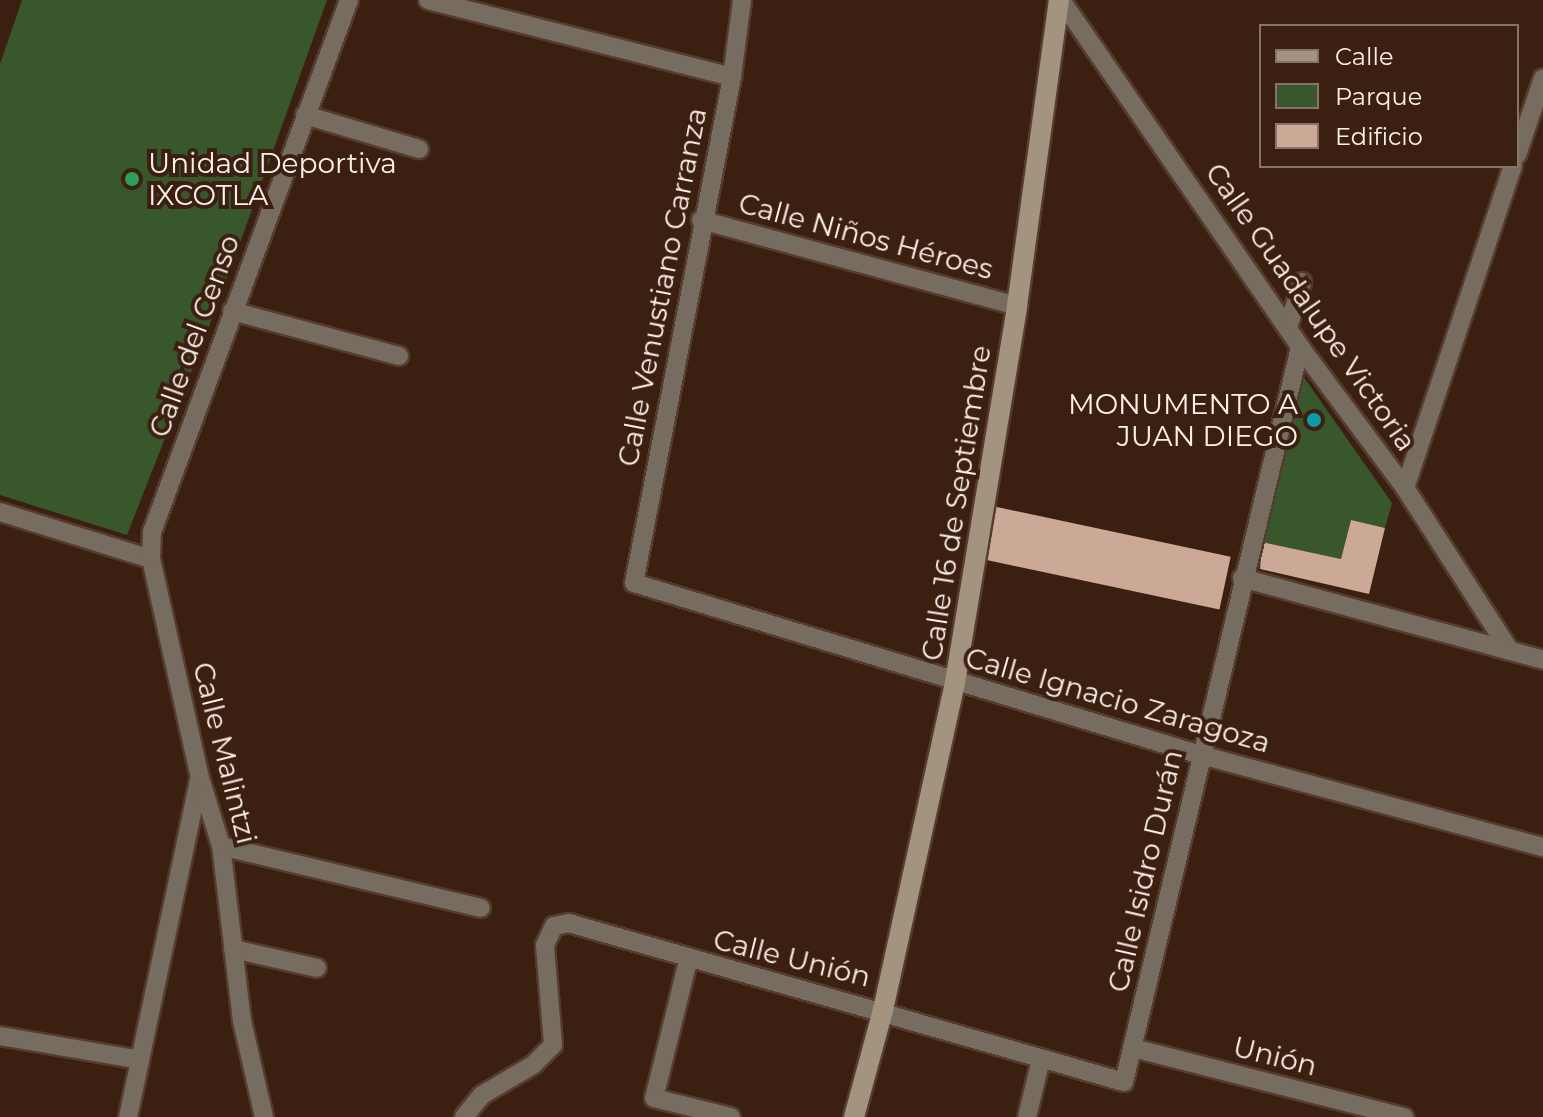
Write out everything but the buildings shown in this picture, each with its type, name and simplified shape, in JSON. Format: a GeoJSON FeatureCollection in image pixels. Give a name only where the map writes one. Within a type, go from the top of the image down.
{"type":"FeatureCollection","features":[{"type":"Feature","properties":{"kind":"street","name":"Calle del Censo"},"geometry":{"type":"LineString","coordinates":[[151,559],[152,532],[349,0]]}},
{"type":"Feature","properties":{"kind":"street"},"geometry":{"type":"LineString","coordinates":[[428,0],[732,77]]}},
{"type":"Feature","properties":{"kind":"street","name":"Calle Venustiano Carranza"},"geometry":{"type":"LineString","coordinates":[[634,583],[701,220],[732,77],[742,0]]}},
{"type":"Feature","properties":{"kind":"street","name":"Calle 16 de Septiembre"},"geometry":{"type":"LineString","coordinates":[[854,1117],[883,1010],[955,682],[1017,306],[1060,0]]}},
{"type":"Feature","properties":{"kind":"street","name":"Calle Guadalupe Victoria"},"geometry":{"type":"LineString","coordinates":[[1060,0],[1300,347],[1405,488],[1510,651]]}},
{"type":"Feature","properties":{"kind":"street"},"geometry":{"type":"LineString","coordinates":[[1519,149],[1543,78]]}},
{"type":"Feature","properties":{"kind":"street"},"geometry":{"type":"LineString","coordinates":[[305,115],[419,149]]}},
{"type":"Feature","properties":{"kind":"street"},"geometry":{"type":"LineString","coordinates":[[1405,488],[1512,168]]}},
{"type":"Feature","properties":{"kind":"street","name":"Calle Niños Héroes"},"geometry":{"type":"LineString","coordinates":[[701,220],[1017,306]]}},
{"type":"Feature","properties":{"kind":"street"},"geometry":{"type":"LineString","coordinates":[[1288,328],[1302,282]]}},
{"type":"Feature","properties":{"kind":"street"},"geometry":{"type":"LineString","coordinates":[[232,311],[399,356]]}},
{"type":"Feature","properties":{"kind":"street","name":"Calle Isidro Durán"},"geometry":{"type":"LineString","coordinates":[[1041,1059],[1124,1082],[1242,578],[1300,347]]}},
{"type":"Feature","properties":{"kind":"street"},"geometry":{"type":"LineString","coordinates":[[0,512],[151,559]]}},
{"type":"Feature","properties":{"kind":"street","name":"Calle Malintzi"},"geometry":{"type":"LineString","coordinates":[[151,559],[200,778],[221,846],[242,1021],[264,1117]]}},
{"type":"Feature","properties":{"kind":"street"},"geometry":{"type":"LineString","coordinates":[[1242,578],[1543,660]]}},
{"type":"Feature","properties":{"kind":"street","name":"Calle Ignacio Zaragoza"},"geometry":{"type":"LineString","coordinates":[[634,583],[1201,755],[1543,847]]}},
{"type":"Feature","properties":{"kind":"street"},"geometry":{"type":"LineString","coordinates":[[128,1117],[200,778]]}},
{"type":"Feature","properties":{"kind":"street"},"geometry":{"type":"LineString","coordinates":[[221,846],[481,908]]}},
{"type":"Feature","properties":{"kind":"street","name":"Calle Unión"},"geometry":{"type":"LineString","coordinates":[[464,1117],[482,1095],[533,1065],[553,1045],[545,945],[554,926],[569,923],[688,961],[883,1010]]}},
{"type":"Feature","properties":{"kind":"street"},"geometry":{"type":"LineString","coordinates":[[233,949],[317,968]]}},
{"type":"Feature","properties":{"kind":"street"},"geometry":{"type":"LineString","coordinates":[[688,961],[654,1098],[731,1117]]}},
{"type":"Feature","properties":{"kind":"street"},"geometry":{"type":"LineString","coordinates":[[883,1010],[1041,1059],[1027,1117]]}},
{"type":"Feature","properties":{"kind":"street"},"geometry":{"type":"LineString","coordinates":[[0,1036],[140,1060]]}},
{"type":"Feature","properties":{"kind":"street","name":"Unión"},"geometry":{"type":"LineString","coordinates":[[1133,1048],[1404,1117]]}},
{"type":"Feature","properties":{"kind":"green space","name":"Unidad Deportiva IXCOTLA"},"geometry":{"type":"Polygon","coordinates":[[[22,0],[327,0],[222,293],[127,535],[0,495],[0,64],[22,0]]]}},
{"type":"Feature","properties":{"kind":"green space"},"geometry":{"type":"Polygon","coordinates":[[[1303,376],[1392,503],[1385,528],[1351,521],[1341,559],[1262,542],[1303,376]]]}},
{"type":"Feature","properties":{"kind":"place","name":"Unidad Deportiva IXCOTLA"},"geometry":{"type":"Point","coordinates":[132,179]}},
{"type":"Feature","properties":{"kind":"place","name":"MONUMENTO A JUAN DIEGO"},"geometry":{"type":"Point","coordinates":[1314,420]}}]}
